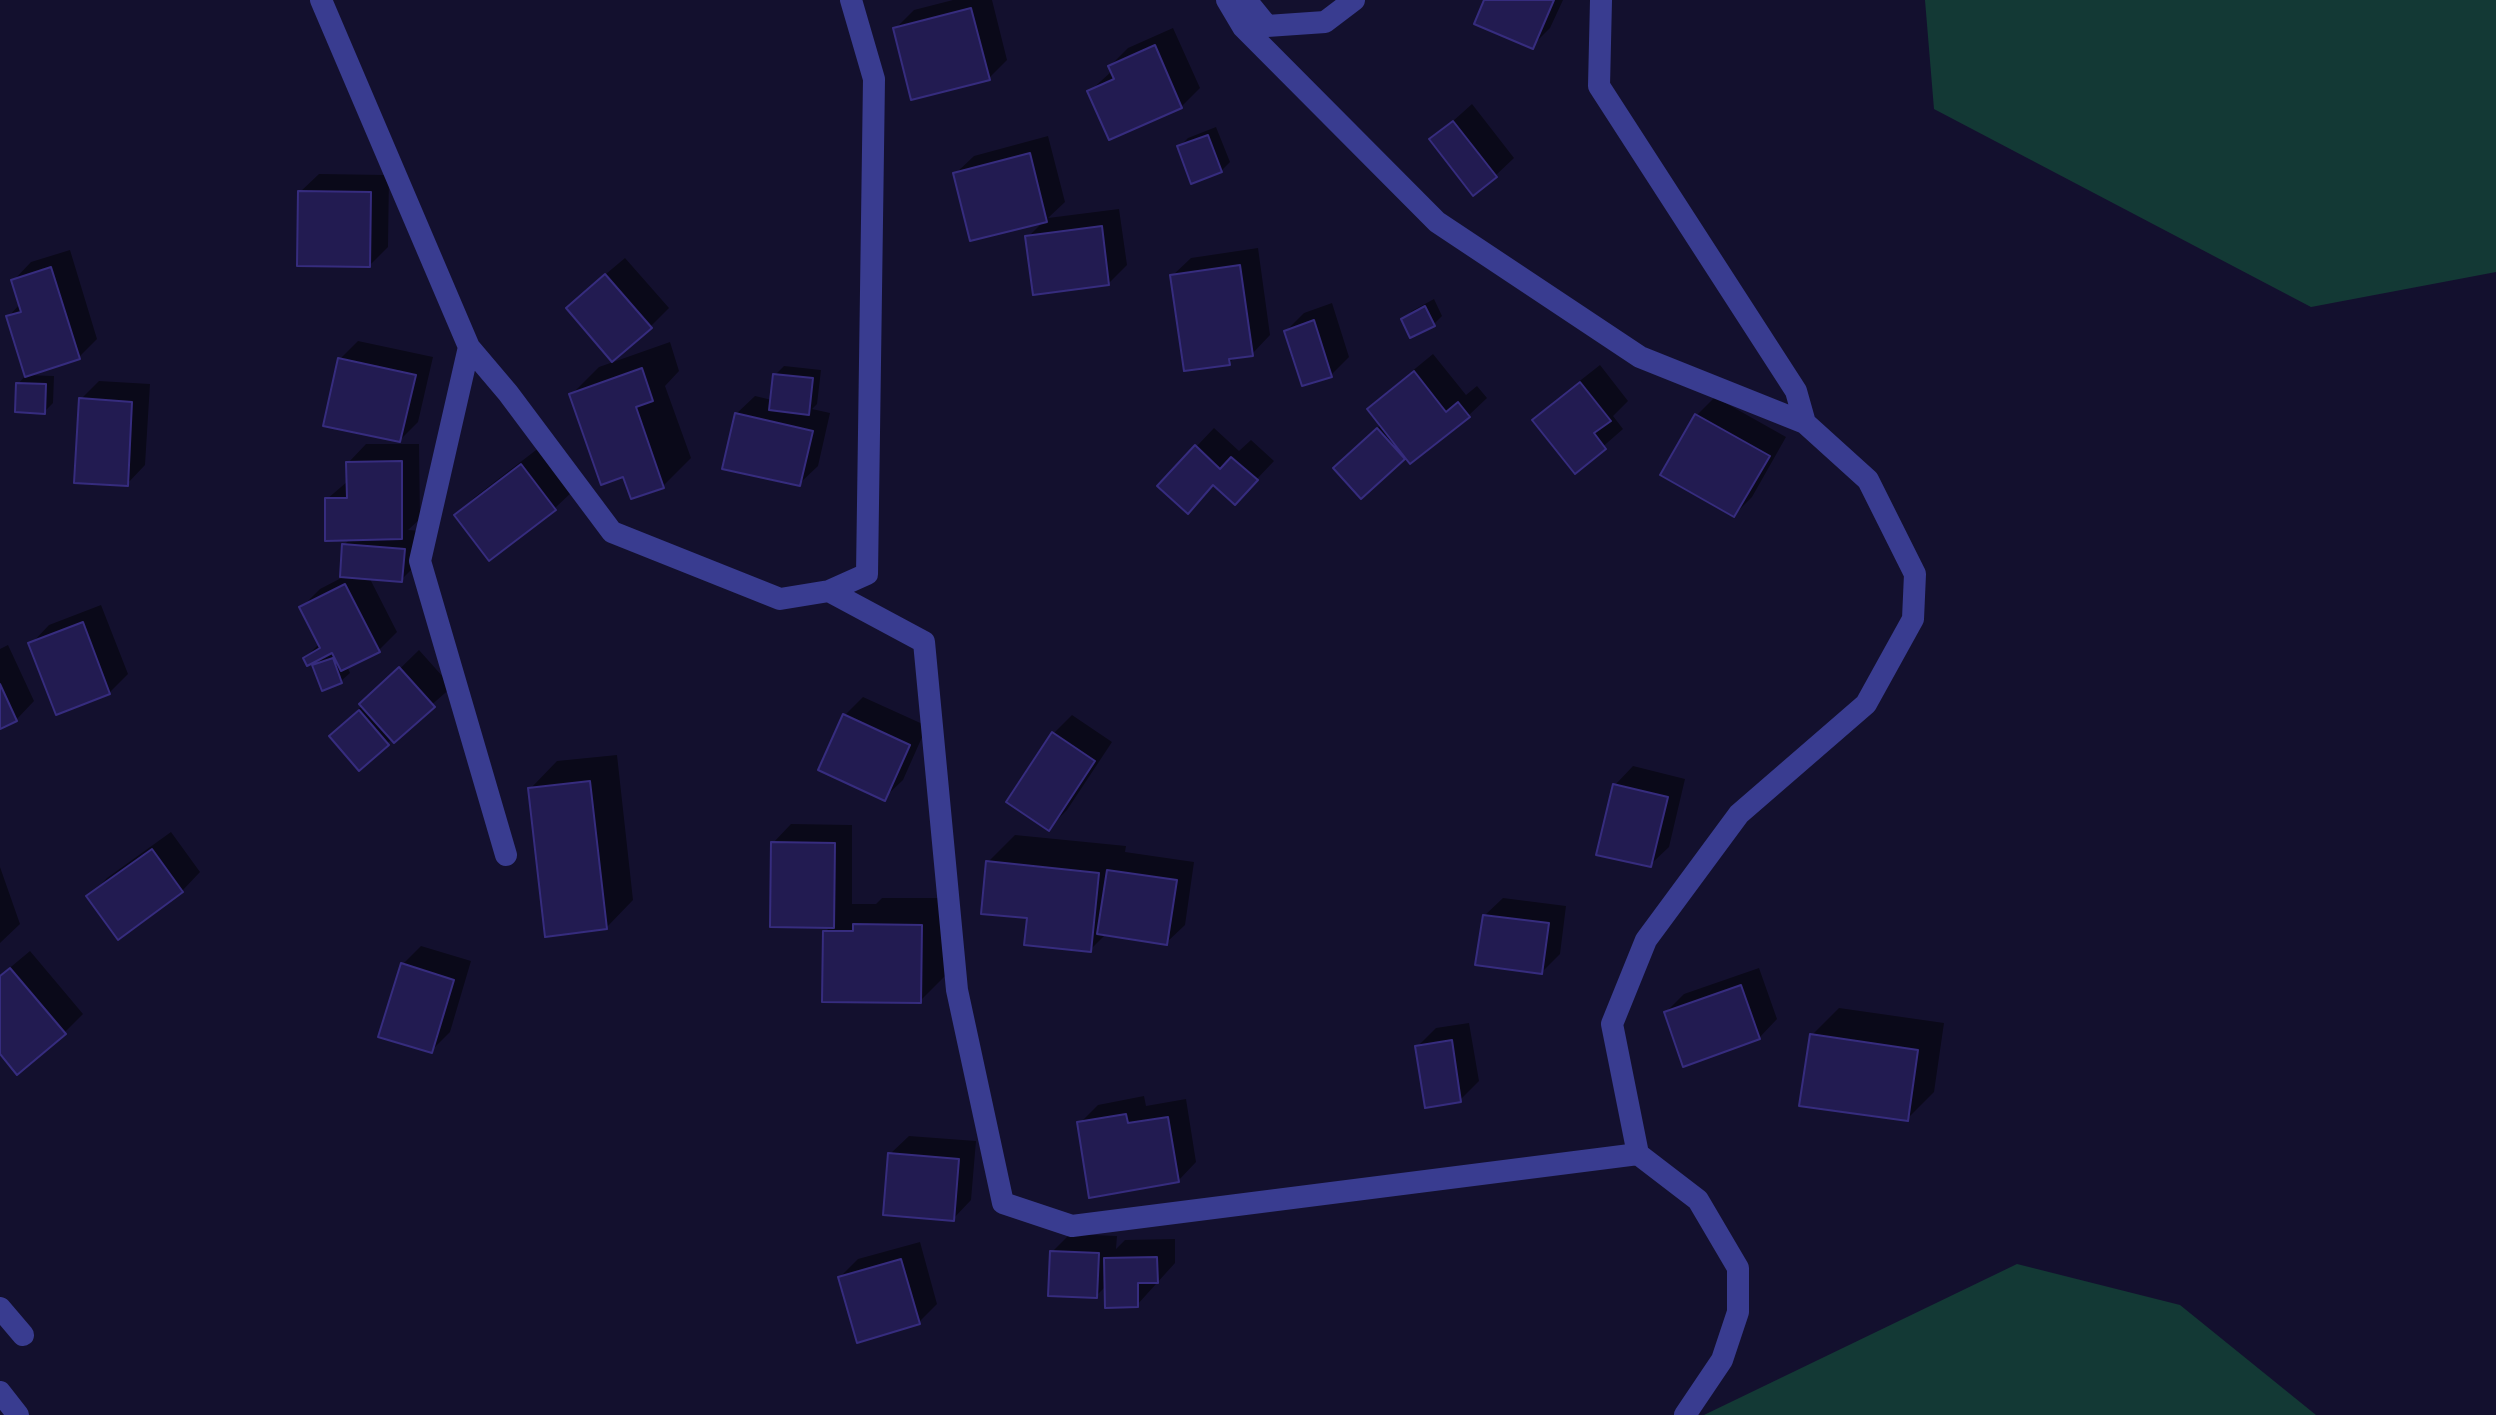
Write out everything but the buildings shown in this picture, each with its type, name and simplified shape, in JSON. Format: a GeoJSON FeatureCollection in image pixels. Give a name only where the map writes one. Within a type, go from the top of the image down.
{"type":"FeatureCollection","features":[{"type":"Feature","properties":{"kind":"street"},"geometry":{"type":"LineString","coordinates":[[321,0],[469,347],[508,393],[612,532],[780,599],[829,591],[867,574],[874,79],[851,0]]}},
{"type":"Feature","properties":{"kind":"street"},"geometry":{"type":"LineString","coordinates":[[1227,0],[1243,27],[1437,222],[1640,357],[1805,423],[1868,480],[1915,574],[1913,619],[1866,704],[1739,814],[1646,940],[1612,1024],[1638,1154],[1698,1200],[1738,1268],[1738,1312],[1722,1360],[1685,1415]]}},
{"type":"Feature","properties":{"kind":"street"},"geometry":{"type":"LineString","coordinates":[[1246,0],[1267,26],[1325,22],[1354,0]]}},
{"type":"Feature","properties":{"kind":"street"},"geometry":{"type":"LineString","coordinates":[[1601,0],[1599,86],[1796,391],[1805,423]]}},
{"type":"Feature","properties":{"kind":"street"},"geometry":{"type":"LineString","coordinates":[[469,347],[420,561],[506,855]]}},
{"type":"Feature","properties":{"kind":"street"},"geometry":{"type":"LineString","coordinates":[[829,591],[924,642],[957,990],[1003,1203],[1072,1226],[1638,1154]]}},
{"type":"Feature","properties":{"kind":"street"},"geometry":{"type":"LineString","coordinates":[[0,1308],[23,1335]]}},
{"type":"Feature","properties":{"kind":"street"},"geometry":{"type":"LineString","coordinates":[[0,1392],[18,1415]]}},
{"type":"Feature","properties":{"kind":"green space"},"geometry":{"type":"Polygon","coordinates":[[[1925,0],[2496,0],[2496,272],[2311,307],[1934,109],[1925,0]]]}},
{"type":"Feature","properties":{"kind":"green space"},"geometry":{"type":"Polygon","coordinates":[[[2017,1264],[2180,1305],[2316,1415],[1704,1415],[2017,1264]]]}}]}
